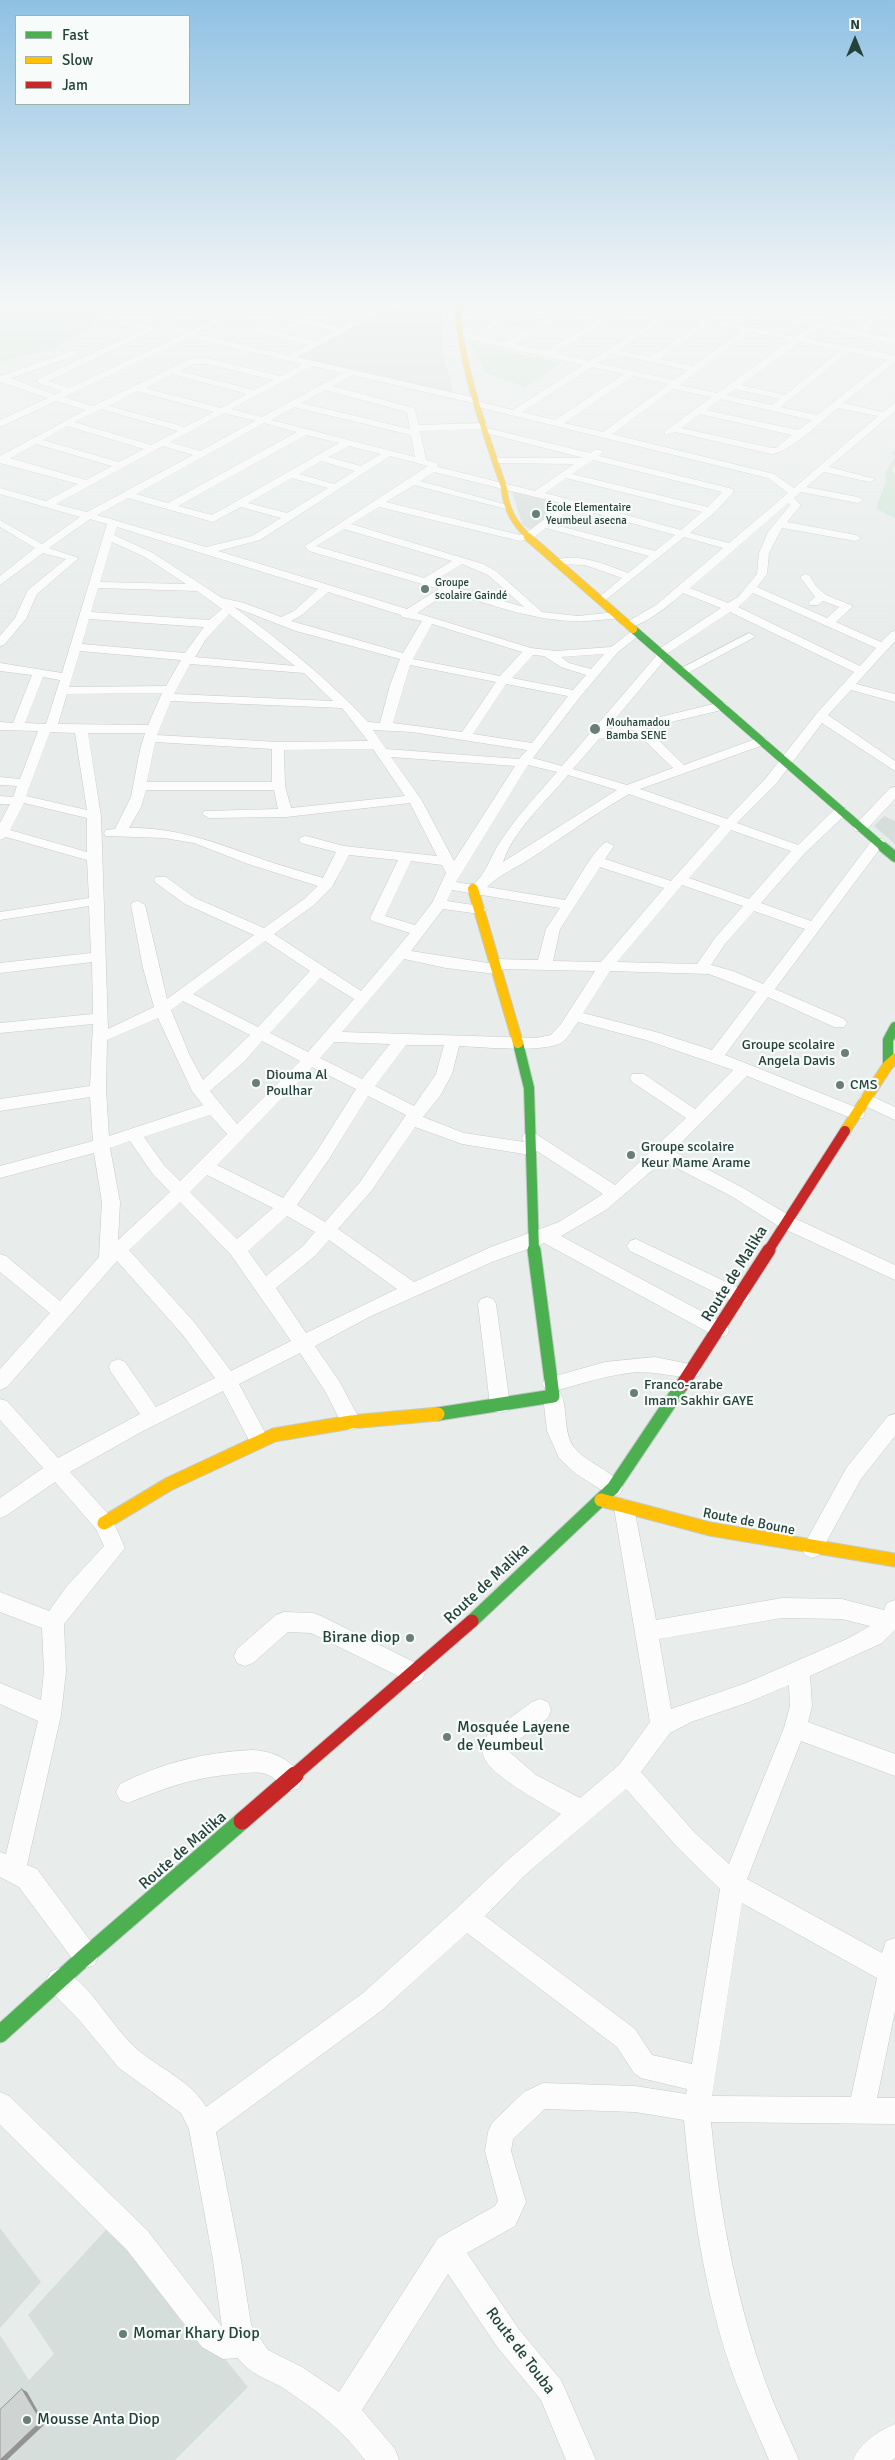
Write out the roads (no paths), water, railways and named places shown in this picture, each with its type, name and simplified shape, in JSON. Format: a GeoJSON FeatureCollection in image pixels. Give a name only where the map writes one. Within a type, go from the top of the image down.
{"type":"FeatureCollection","features":[{"type":"Feature","properties":{"kind":"main road"},"geometry":{"type":"LineString","coordinates":[[480,415],[504,488],[506,506],[518,528],[895,857]]}},
{"type":"Feature","properties":{"kind":"main road"},"geometry":{"type":"LineString","coordinates":[[104,1523],[169,1484],[259,1440],[289,1431],[351,1422],[445,1414],[500,1405],[553,1390],[538,1295],[539,1237],[530,1144],[529,1088],[475,889]]}},
{"type":"Feature","properties":{"kind":"main road","name":"Route de Malika"},"geometry":{"type":"LineString","coordinates":[[0,2034],[86,1956],[414,1673],[523,1575],[607,1494],[720,1330],[786,1222],[891,1062],[888,1040],[895,1027]]}},
{"type":"Feature","properties":{"kind":"main road","name":"Route de Boune"},"geometry":{"type":"LineString","coordinates":[[607,1494],[624,1508],[710,1531],[812,1549],[895,1560]]}},
{"type":"Feature","properties":{"kind":"street"},"geometry":{"type":"LineString","coordinates":[[11,415],[16,417]]}},
{"type":"Feature","properties":{"kind":"street"},"geometry":{"type":"LineString","coordinates":[[0,424],[21,415]]}},
{"type":"Feature","properties":{"kind":"street"},"geometry":{"type":"LineString","coordinates":[[1,459],[83,415]]}},
{"type":"Feature","properties":{"kind":"street"},"geometry":{"type":"LineString","coordinates":[[125,415],[186,430]]}},
{"type":"Feature","properties":{"kind":"street"},"geometry":{"type":"LineString","coordinates":[[46,505],[214,415]]}},
{"type":"Feature","properties":{"kind":"street"},"geometry":{"type":"LineString","coordinates":[[242,415],[421,461],[434,465],[432,469]]}},
{"type":"Feature","properties":{"kind":"street"},"geometry":{"type":"LineString","coordinates":[[0,582],[16,566],[88,516],[272,415]]}},
{"type":"Feature","properties":{"kind":"street"},"geometry":{"type":"LineString","coordinates":[[335,415],[416,431],[485,428],[590,459],[729,491],[710,511],[602,600]]}},
{"type":"Feature","properties":{"kind":"street"},"geometry":{"type":"LineString","coordinates":[[412,415],[421,461]]}},
{"type":"Feature","properties":{"kind":"street"},"geometry":{"type":"LineString","coordinates":[[521,415],[771,476],[792,476],[820,472],[870,479]]}},
{"type":"Feature","properties":{"kind":"street"},"geometry":{"type":"LineString","coordinates":[[556,424],[570,415]]}},
{"type":"Feature","properties":{"kind":"street"},"geometry":{"type":"LineString","coordinates":[[605,435],[632,415]]}},
{"type":"Feature","properties":{"kind":"street"},"geometry":{"type":"LineString","coordinates":[[650,446],[693,415]]}},
{"type":"Feature","properties":{"kind":"street"},"geometry":{"type":"LineString","coordinates":[[715,415],[802,434]]}},
{"type":"Feature","properties":{"kind":"street"},"geometry":{"type":"LineString","coordinates":[[802,415],[820,419]]}},
{"type":"Feature","properties":{"kind":"street"},"geometry":{"type":"LineString","coordinates":[[673,429],[774,451],[780,450],[825,415]]}},
{"type":"Feature","properties":{"kind":"street"},"geometry":{"type":"LineString","coordinates":[[0,1382],[113,1254],[310,1060],[402,954],[439,904],[449,873],[534,747],[593,673],[632,629],[682,590],[884,415]]}},
{"type":"Feature","properties":{"kind":"street"},"geometry":{"type":"LineString","coordinates":[[323,436],[352,419]]}},
{"type":"Feature","properties":{"kind":"street"},"geometry":{"type":"LineString","coordinates":[[66,423],[152,448]]}},
{"type":"Feature","properties":{"kind":"street"},"geometry":{"type":"LineString","coordinates":[[168,507],[304,432]]}},
{"type":"Feature","properties":{"kind":"street"},"geometry":{"type":"LineString","coordinates":[[537,494],[590,459],[616,438]]}},
{"type":"Feature","properties":{"kind":"street"},"geometry":{"type":"LineString","coordinates":[[34,440],[120,465]]}},
{"type":"Feature","properties":{"kind":"street"},"geometry":{"type":"LineString","coordinates":[[128,495],[213,519],[348,442]]}},
{"type":"Feature","properties":{"kind":"street"},"geometry":{"type":"LineString","coordinates":[[162,443],[201,454]]}},
{"type":"Feature","properties":{"kind":"street"},"geometry":{"type":"LineString","coordinates":[[205,551],[254,553],[289,517],[389,453]]}},
{"type":"Feature","properties":{"kind":"street"},"geometry":{"type":"LineString","coordinates":[[320,458],[363,470]]}},
{"type":"Feature","properties":{"kind":"street"},"geometry":{"type":"LineString","coordinates":[[1,459],[87,483]]}},
{"type":"Feature","properties":{"kind":"street"},"geometry":{"type":"LineString","coordinates":[[495,460],[590,459]]}},
{"type":"Feature","properties":{"kind":"street"},"geometry":{"type":"LineString","coordinates":[[616,615],[578,619],[539,615],[310,547],[410,481],[432,469],[504,488],[537,494],[731,548]]}},
{"type":"Feature","properties":{"kind":"street"},"geometry":{"type":"LineString","coordinates":[[292,474],[336,487]]}},
{"type":"Feature","properties":{"kind":"street"},"geometry":{"type":"LineString","coordinates":[[564,475],[710,511]]}},
{"type":"Feature","properties":{"kind":"street"},"geometry":{"type":"LineString","coordinates":[[771,476],[794,493],[858,500]]}},
{"type":"Feature","properties":{"kind":"street"},"geometry":{"type":"LineString","coordinates":[[410,481],[506,506]]}},
{"type":"Feature","properties":{"kind":"street"},"geometry":{"type":"LineString","coordinates":[[0,491],[205,551],[254,553],[325,589],[530,651],[548,654],[614,650]]}},
{"type":"Feature","properties":{"kind":"street"},"geometry":{"type":"LineString","coordinates":[[492,874],[500,851],[513,832],[568,770],[662,654],[731,608],[751,588],[762,574],[766,547],[780,524],[796,505],[794,493]]}},
{"type":"Feature","properties":{"kind":"street"},"geometry":{"type":"LineString","coordinates":[[7,503],[22,498]]}},
{"type":"Feature","properties":{"kind":"street"},"geometry":{"type":"LineString","coordinates":[[377,503],[512,538],[528,537],[571,504]]}},
{"type":"Feature","properties":{"kind":"street"},"geometry":{"type":"LineString","coordinates":[[241,504],[289,517]]}},
{"type":"Feature","properties":{"kind":"street"},"geometry":{"type":"LineString","coordinates":[[602,539],[629,520]]}},
{"type":"Feature","properties":{"kind":"street"},"geometry":{"type":"LineString","coordinates":[[0,523],[41,548],[74,558],[32,592],[20,619],[0,644]]}},
{"type":"Feature","properties":{"kind":"street"},"geometry":{"type":"LineString","coordinates":[[94,858],[1,833],[18,800],[23,783],[48,728],[76,647],[113,523]]}},
{"type":"Feature","properties":{"kind":"street"},"geometry":{"type":"LineString","coordinates":[[780,524],[821,526],[856,538]]}},
{"type":"Feature","properties":{"kind":"street"},"geometry":{"type":"LineString","coordinates":[[342,525],[460,560],[492,573],[539,615]]}},
{"type":"Feature","properties":{"kind":"street"},"geometry":{"type":"LineString","coordinates":[[545,525],[658,555]]}},
{"type":"Feature","properties":{"kind":"street"},"geometry":{"type":"LineString","coordinates":[[810,543],[821,526]]}},
{"type":"Feature","properties":{"kind":"street"},"geometry":{"type":"LineString","coordinates":[[108,536],[149,555],[216,599],[284,649],[345,705],[364,726],[414,799],[449,873]]}},
{"type":"Feature","properties":{"kind":"street"},"geometry":{"type":"LineString","coordinates":[[425,582],[460,560]]}},
{"type":"Feature","properties":{"kind":"street"},"geometry":{"type":"LineString","coordinates":[[558,562],[566,560],[578,561],[630,577]]}},
{"type":"Feature","properties":{"kind":"street"},"geometry":{"type":"LineString","coordinates":[[466,594],[492,573]]}},
{"type":"Feature","properties":{"kind":"street"},"geometry":{"type":"LineString","coordinates":[[805,577],[812,588],[822,597],[847,606],[828,624]]}},
{"type":"Feature","properties":{"kind":"street"},"geometry":{"type":"LineString","coordinates":[[95,585],[198,588]]}},
{"type":"Feature","properties":{"kind":"street"},"geometry":{"type":"LineString","coordinates":[[751,588],[895,657]]}},
{"type":"Feature","properties":{"kind":"street"},"geometry":{"type":"LineString","coordinates":[[281,622],[298,613],[325,589]]}},
{"type":"Feature","properties":{"kind":"street"},"geometry":{"type":"LineString","coordinates":[[406,615],[447,589]]}},
{"type":"Feature","properties":{"kind":"street"},"geometry":{"type":"LineString","coordinates":[[682,590],[731,608],[861,671]]}},
{"type":"Feature","properties":{"kind":"street"},"geometry":{"type":"LineString","coordinates":[[802,611],[822,597]]}},
{"type":"Feature","properties":{"kind":"street"},"geometry":{"type":"LineString","coordinates":[[216,599],[240,605],[281,622],[324,636],[408,660],[576,694]]}},
{"type":"Feature","properties":{"kind":"street"},"geometry":{"type":"LineString","coordinates":[[119,833],[136,802],[152,733],[169,693],[211,624],[228,609]]}},
{"type":"Feature","properties":{"kind":"street"},"geometry":{"type":"LineString","coordinates":[[85,615],[211,624]]}},
{"type":"Feature","properties":{"kind":"street"},"geometry":{"type":"LineString","coordinates":[[386,726],[395,683],[408,660],[416,638],[428,621]]}},
{"type":"Feature","properties":{"kind":"street"},"geometry":{"type":"LineString","coordinates":[[330,1037],[517,1043],[556,1039],[575,1016],[606,966],[676,883],[786,762],[821,716],[895,634]]}},
{"type":"Feature","properties":{"kind":"street"},"geometry":{"type":"LineString","coordinates":[[682,671],[749,636]]}},
{"type":"Feature","properties":{"kind":"street"},"geometry":{"type":"LineString","coordinates":[[76,647],[114,648],[188,659],[306,670]]}},
{"type":"Feature","properties":{"kind":"street"},"geometry":{"type":"LineString","coordinates":[[465,736],[503,680],[530,651]]}},
{"type":"Feature","properties":{"kind":"street"},"geometry":{"type":"LineString","coordinates":[[548,654],[560,663],[593,673]]}},
{"type":"Feature","properties":{"kind":"street"},"geometry":{"type":"LineString","coordinates":[[0,668],[65,677]]}},
{"type":"Feature","properties":{"kind":"street"},"geometry":{"type":"LineString","coordinates":[[17,727],[39,673]]}},
{"type":"Feature","properties":{"kind":"street"},"geometry":{"type":"LineString","coordinates":[[848,686],[895,698]]}},
{"type":"Feature","properties":{"kind":"street"},"geometry":{"type":"LineString","coordinates":[[61,691],[169,693],[345,705]]}},
{"type":"Feature","properties":{"kind":"street"},"geometry":{"type":"LineString","coordinates":[[595,736],[722,706]]}},
{"type":"Feature","properties":{"kind":"street"},"geometry":{"type":"LineString","coordinates":[[821,716],[895,767]]}},
{"type":"Feature","properties":{"kind":"street"},"geometry":{"type":"LineString","coordinates":[[0,726],[152,733],[278,746],[379,748],[524,762],[568,770],[628,789],[800,850]]}},
{"type":"Feature","properties":{"kind":"street"},"geometry":{"type":"LineString","coordinates":[[364,726],[386,726],[534,747]]}},
{"type":"Feature","properties":{"kind":"street"},"geometry":{"type":"LineString","coordinates":[[638,726],[681,769]]}},
{"type":"Feature","properties":{"kind":"street"},"geometry":{"type":"LineString","coordinates":[[81,729],[94,816],[98,958],[102,1001],[98,1090],[101,1146],[111,1202],[113,1254],[195,1336],[226,1380],[259,1440]]}},
{"type":"Feature","properties":{"kind":"street"},"geometry":{"type":"LineString","coordinates":[[475,889],[492,874],[523,857],[595,808],[628,789],[762,741]]}},
{"type":"Feature","properties":{"kind":"street"},"geometry":{"type":"LineString","coordinates":[[278,746],[279,786],[286,813]]}},
{"type":"Feature","properties":{"kind":"street"},"geometry":{"type":"LineString","coordinates":[[0,781],[23,783]]}},
{"type":"Feature","properties":{"kind":"street"},"geometry":{"type":"LineString","coordinates":[[140,786],[279,786]]}},
{"type":"Feature","properties":{"kind":"street"},"geometry":{"type":"LineString","coordinates":[[860,828],[895,791]]}},
{"type":"Feature","properties":{"kind":"street"},"geometry":{"type":"LineString","coordinates":[[209,814],[247,816],[286,813],[350,804],[414,799]]}},
{"type":"Feature","properties":{"kind":"street"},"geometry":{"type":"LineString","coordinates":[[0,800],[18,800],[94,816]]}},
{"type":"Feature","properties":{"kind":"street"},"geometry":{"type":"LineString","coordinates":[[700,969],[720,941],[753,906],[800,850],[841,811]]}},
{"type":"Feature","properties":{"kind":"street"},"geometry":{"type":"LineString","coordinates":[[95,834],[164,834],[197,840],[253,861],[327,884]]}},
{"type":"Feature","properties":{"kind":"street"},"geometry":{"type":"LineString","coordinates":[[306,840],[344,850],[406,857],[449,873],[475,889],[568,905]]}},
{"type":"Feature","properties":{"kind":"street"},"geometry":{"type":"LineString","coordinates":[[715,1057],[767,991],[878,842]]}},
{"type":"Feature","properties":{"kind":"street"},"geometry":{"type":"LineString","coordinates":[[545,964],[550,938],[568,905],[607,846]]}},
{"type":"Feature","properties":{"kind":"street"},"geometry":{"type":"LineString","coordinates":[[99,1038],[161,1010],[294,915],[327,884],[344,850]]}},
{"type":"Feature","properties":{"kind":"street"},"geometry":{"type":"LineString","coordinates":[[406,857],[377,918],[419,931]]}},
{"type":"Feature","properties":{"kind":"street"},"geometry":{"type":"LineString","coordinates":[[596,860],[753,906],[814,927]]}},
{"type":"Feature","properties":{"kind":"street"},"geometry":{"type":"LineString","coordinates":[[160,880],[175,892],[194,903],[245,925],[264,936],[307,961],[318,971],[363,998]]}},
{"type":"Feature","properties":{"kind":"street"},"geometry":{"type":"LineString","coordinates":[[0,916],[97,901]]}},
{"type":"Feature","properties":{"kind":"street"},"geometry":{"type":"LineString","coordinates":[[439,904],[480,910]]}},
{"type":"Feature","properties":{"kind":"street"},"geometry":{"type":"LineString","coordinates":[[138,905],[147,962],[161,1010],[200,1091],[212,1108],[236,1134]]}},
{"type":"Feature","properties":{"kind":"street"},"geometry":{"type":"LineString","coordinates":[[402,954],[446,963],[495,966],[545,964],[700,969],[728,974],[839,1023]]}},
{"type":"Feature","properties":{"kind":"street"},"geometry":{"type":"LineString","coordinates":[[0,968],[98,958]]}},
{"type":"Feature","properties":{"kind":"street"},"geometry":{"type":"LineString","coordinates":[[200,1091],[224,1072],[318,971]]}},
{"type":"Feature","properties":{"kind":"street"},"geometry":{"type":"LineString","coordinates":[[182,994],[260,1035],[366,1086],[414,1116],[462,1138],[530,1144],[615,1193]]}},
{"type":"Feature","properties":{"kind":"street"},"geometry":{"type":"LineString","coordinates":[[575,1016],[651,1036],[715,1057],[857,1114]]}},
{"type":"Feature","properties":{"kind":"street"},"geometry":{"type":"LineString","coordinates":[[0,1028],[100,1018]]}},
{"type":"Feature","properties":{"kind":"street"},"geometry":{"type":"LineString","coordinates":[[237,1250],[286,1207],[323,1155],[366,1086],[400,1040]]}},
{"type":"Feature","properties":{"kind":"street"},"geometry":{"type":"LineString","coordinates":[[265,1287],[294,1264],[327,1232],[366,1186],[414,1116],[439,1084],[453,1040]]}},
{"type":"Feature","properties":{"kind":"street"},"geometry":{"type":"LineString","coordinates":[[0,1509],[55,1470],[152,1417],[226,1380],[359,1314],[506,1248],[575,1222],[615,1193],[697,1118],[745,1068]]}},
{"type":"Feature","properties":{"kind":"street"},"geometry":{"type":"LineString","coordinates":[[638,1078],[697,1118]]}},
{"type":"Feature","properties":{"kind":"street"},"geometry":{"type":"LineString","coordinates":[[0,1105],[98,1090]]}},
{"type":"Feature","properties":{"kind":"street"},"geometry":{"type":"LineString","coordinates":[[867,1100],[895,1114]]}},
{"type":"Feature","properties":{"kind":"street"},"geometry":{"type":"LineString","coordinates":[[0,1172],[101,1146],[212,1108]]}},
{"type":"Feature","properties":{"kind":"street"},"geometry":{"type":"LineString","coordinates":[[134,1135],[178,1192],[237,1250],[265,1287],[332,1386],[351,1422]]}},
{"type":"Feature","properties":{"kind":"street"},"geometry":{"type":"LineString","coordinates":[[660,1152],[737,1192],[786,1222],[895,1273]]}},
{"type":"Feature","properties":{"kind":"street"},"geometry":{"type":"LineString","coordinates":[[204,1166],[286,1207],[366,1255],[413,1291]]}},
{"type":"Feature","properties":{"kind":"street"},"geometry":{"type":"LineString","coordinates":[[539,1237],[720,1330]]}},
{"type":"Feature","properties":{"kind":"street"},"geometry":{"type":"LineString","coordinates":[[636,1246],[741,1297]]}},
{"type":"Feature","properties":{"kind":"street"},"geometry":{"type":"LineString","coordinates":[[0,1261],[20,1280],[61,1312]]}},
{"type":"Feature","properties":{"kind":"street"},"geometry":{"type":"LineString","coordinates":[[487,1304],[500,1405]]}},
{"type":"Feature","properties":{"kind":"street"},"geometry":{"type":"LineString","coordinates":[[607,1494],[563,1452],[556,1429],[553,1390],[623,1365],[643,1363],[674,1366],[692,1371]]}},
{"type":"Feature","properties":{"kind":"street"},"geometry":{"type":"LineString","coordinates":[[118,1367],[152,1417]]}},
{"type":"Feature","properties":{"kind":"street"},"geometry":{"type":"LineString","coordinates":[[0,1407],[104,1523],[115,1544],[113,1552],[74,1593],[53,1622],[55,1671],[50,1715],[30,1812],[5,1867],[28,1878],[86,1956]]}},
{"type":"Feature","properties":{"kind":"street"},"geometry":{"type":"LineString","coordinates":[[812,1549],[842,1493],[893,1427]]}},
{"type":"Feature","properties":{"kind":"street"},"geometry":{"type":"LineString","coordinates":[[624,1508],[662,1725]]}},
{"type":"Feature","properties":{"kind":"street"},"geometry":{"type":"LineString","coordinates":[[0,1602],[53,1622]]}},
{"type":"Feature","properties":{"kind":"street"},"geometry":{"type":"LineString","coordinates":[[647,1631],[782,1608],[842,1609],[892,1616]]}},
{"type":"Feature","properties":{"kind":"street"},"geometry":{"type":"LineString","coordinates":[[202,2126],[372,2002],[466,1918],[517,1867],[627,1773],[662,1725],[686,1713],[749,1692],[799,1672],[856,1646],[874,1636],[892,1616]]}},
{"type":"Feature","properties":{"kind":"street"},"geometry":{"type":"LineString","coordinates":[[245,1656],[284,1622],[313,1623],[367,1648],[414,1673]]}},
{"type":"Feature","properties":{"kind":"street"},"geometry":{"type":"LineString","coordinates":[[784,2460],[747,2372],[734,2329],[714,2248],[704,2191],[696,2109],[707,2053],[733,1884],[795,1728],[800,1706],[799,1672]]}},
{"type":"Feature","properties":{"kind":"street"},"geometry":{"type":"LineString","coordinates":[[0,1693],[50,1715]]}},
{"type":"Feature","properties":{"kind":"street"},"geometry":{"type":"LineString","coordinates":[[540,1710],[495,1743],[494,1754],[528,1783],[582,1812]]}},
{"type":"Feature","properties":{"kind":"street"},"geometry":{"type":"LineString","coordinates":[[795,1728],[895,1765]]}},
{"type":"Feature","properties":{"kind":"street"},"geometry":{"type":"LineString","coordinates":[[128,1792],[148,1781],[184,1769],[242,1762],[263,1762],[274,1765],[291,1780]]}},
{"type":"Feature","properties":{"kind":"street"},"geometry":{"type":"LineString","coordinates":[[627,1773],[687,1841],[733,1884],[893,1965],[861,2112]]}},
{"type":"Feature","properties":{"kind":"street"},"geometry":{"type":"LineString","coordinates":[[466,1918],[626,2038],[643,2064],[650,2069],[701,2079]]}},
{"type":"Feature","properties":{"kind":"street"},"geometry":{"type":"LineString","coordinates":[[59,1981],[89,2012],[128,2060],[190,2104],[202,2126],[227,2260],[237,2328],[244,2342],[258,2360],[292,2377],[343,2412],[362,2431],[384,2460]]}},
{"type":"Feature","properties":{"kind":"street"},"geometry":{"type":"LineString","coordinates":[[343,2412],[448,2248],[505,2216],[510,2210],[512,2202],[501,2162],[498,2142],[501,2132],[533,2101],[554,2095],[636,2100],[696,2109],[861,2112],[895,2110]]}},
{"type":"Feature","properties":{"kind":"street"},"geometry":{"type":"LineString","coordinates":[[0,2105],[12,2119],[137,2240],[212,2337],[220,2344],[230,2347],[244,2342]]}},
{"type":"Feature","properties":{"kind":"street","name":"Route de Touba"},"geometry":{"type":"LineString","coordinates":[[448,2248],[479,2298],[502,2330],[551,2390],[581,2460]]}},
{"type":"Feature","properties":{"kind":"street"},"geometry":{"type":"LineString","coordinates":[[868,2460],[895,2440]]}},
{"type":"Feature","properties":{"kind":"place","name":"École Elementaire Yeumbeul asecna"},"geometry":{"type":"Point","coordinates":[536,514]}},
{"type":"Feature","properties":{"kind":"place","name":"Groupe scolaire Gaindé"},"geometry":{"type":"Point","coordinates":[425,589]}},
{"type":"Feature","properties":{"kind":"place","name":"Mouhamadou Bamba SENE"},"geometry":{"type":"Point","coordinates":[595,729]}},
{"type":"Feature","properties":{"kind":"place","name":"Groupe scolaire Angela Davis"},"geometry":{"type":"Point","coordinates":[845,1053]}},
{"type":"Feature","properties":{"kind":"place","name":"Diouma Al Poulhar"},"geometry":{"type":"Point","coordinates":[256,1083]}},
{"type":"Feature","properties":{"kind":"place","name":"CMS"},"geometry":{"type":"Point","coordinates":[840,1085]}},
{"type":"Feature","properties":{"kind":"place","name":"Groupe scolaire Keur Mame Arame"},"geometry":{"type":"Point","coordinates":[631,1155]}},
{"type":"Feature","properties":{"kind":"place","name":"Franco-arabe Imam Sakhir GAYE"},"geometry":{"type":"Point","coordinates":[634,1393]}},
{"type":"Feature","properties":{"kind":"place","name":"Birane diop"},"geometry":{"type":"Point","coordinates":[410,1638]}},
{"type":"Feature","properties":{"kind":"place","name":"Mosquée Layene de Yeumbeul"},"geometry":{"type":"Point","coordinates":[447,1737]}},
{"type":"Feature","properties":{"kind":"place","name":"Momar Khary Diop"},"geometry":{"type":"Point","coordinates":[123,2334]}},
{"type":"Feature","properties":{"kind":"place","name":"Mousse Anta Diop"},"geometry":{"type":"Point","coordinates":[27,2420]}}]}
